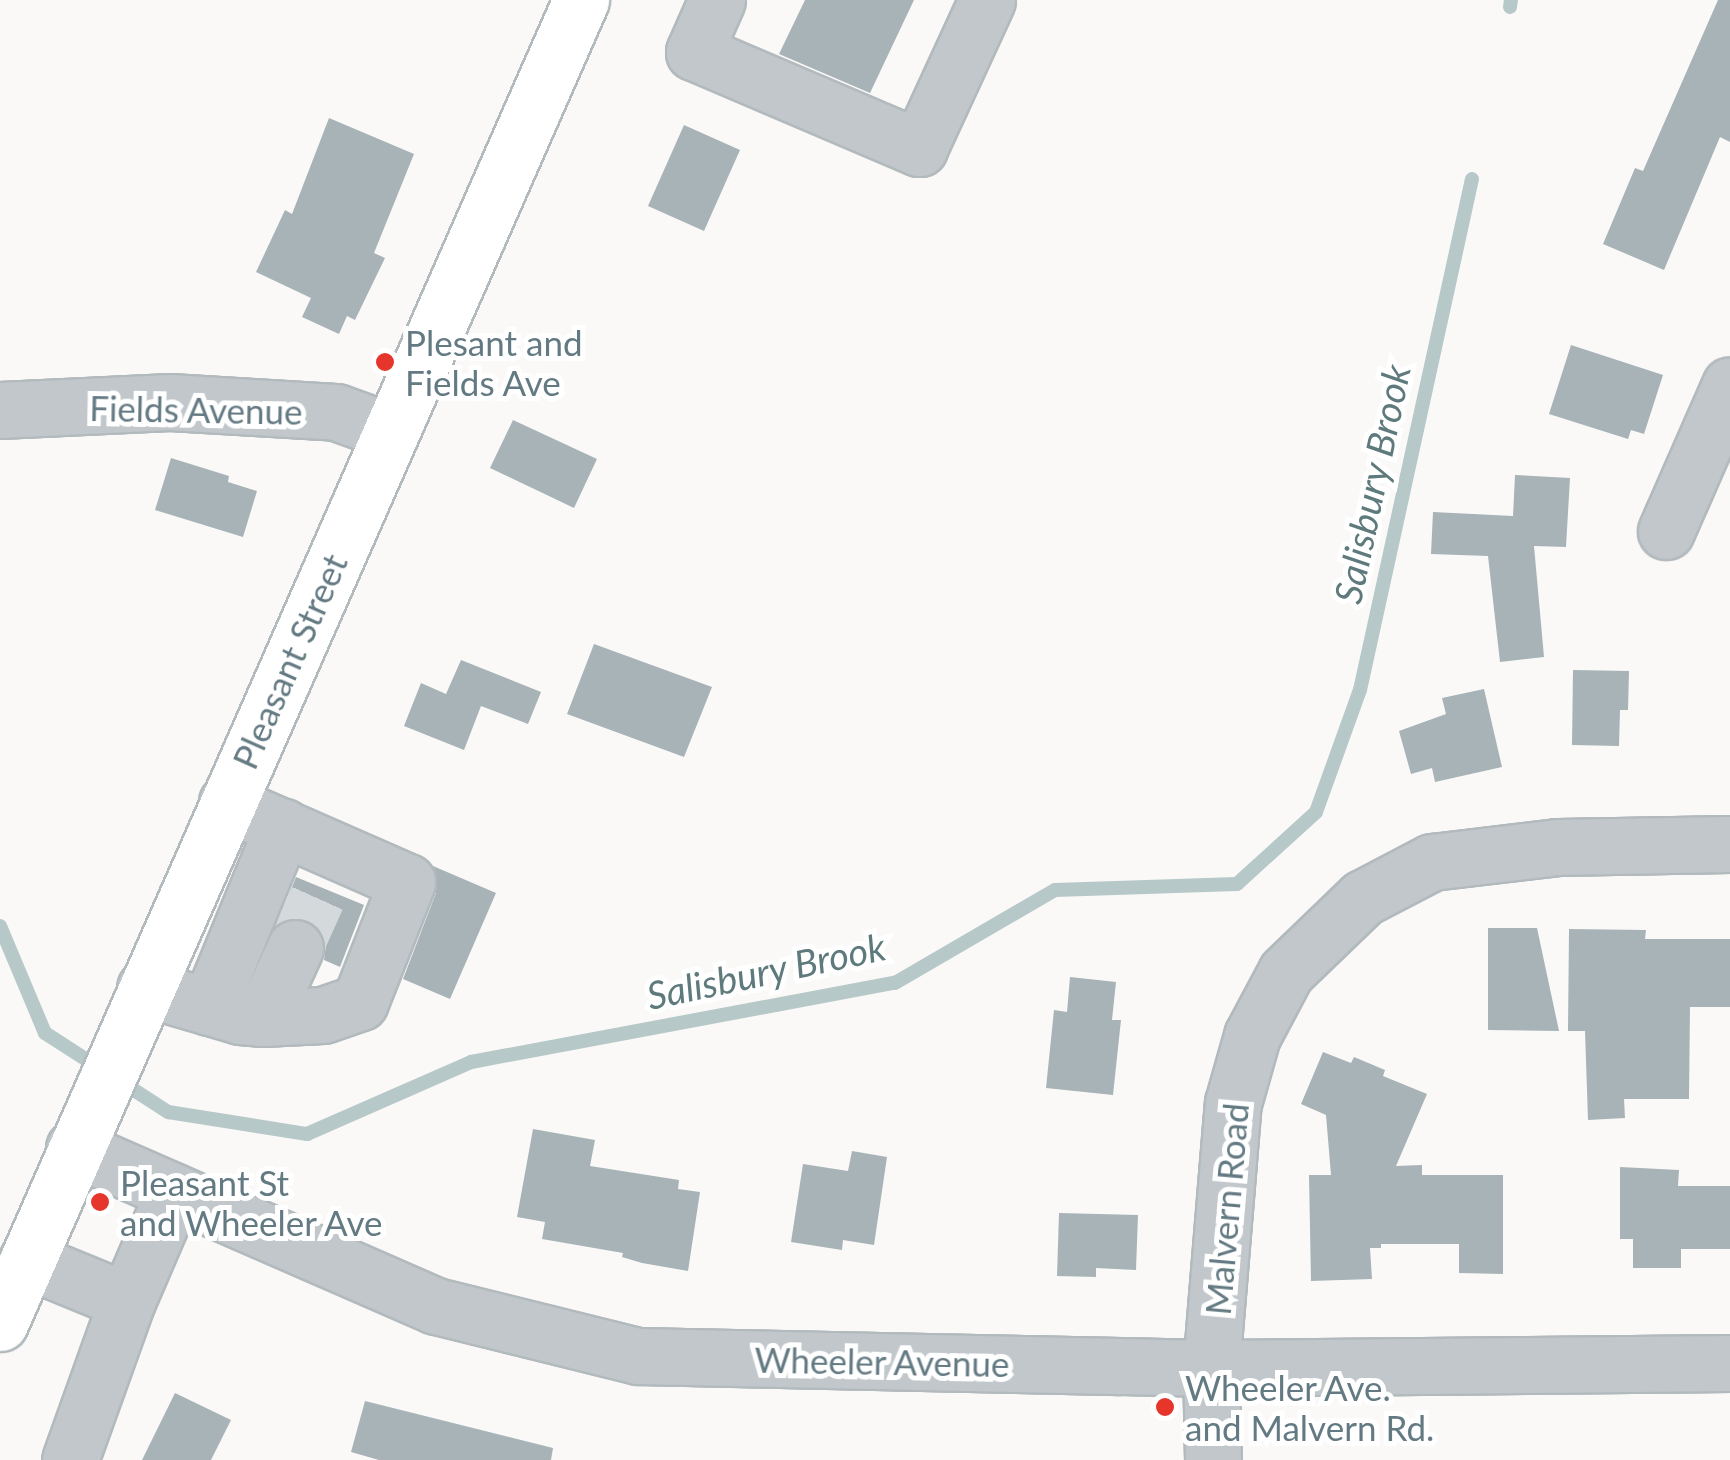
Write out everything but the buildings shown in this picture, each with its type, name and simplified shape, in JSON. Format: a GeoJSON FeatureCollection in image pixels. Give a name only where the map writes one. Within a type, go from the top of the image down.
{"type":"FeatureCollection","features":[{"type":"Feature","properties":{"kind":"main road","name":"Pleasant Street"},"geometry":{"type":"LineString","coordinates":[[0,1323],[581,0]]}},
{"type":"Feature","properties":{"kind":"street"},"geometry":{"type":"LineString","coordinates":[[717,0],[694,52],[919,148],[987,0]]}},
{"type":"Feature","properties":{"kind":"street"},"geometry":{"type":"LineString","coordinates":[[1666,531],[1730,385]]}},
{"type":"Feature","properties":{"kind":"street","name":"Fields Avenue"},"geometry":{"type":"LineString","coordinates":[[0,410],[170,402],[336,412],[389,431]]}},
{"type":"Feature","properties":{"kind":"street"},"geometry":{"type":"LineString","coordinates":[[145,988],[263,1018],[323,1014],[360,1002],[406,882],[330,869],[283,827],[227,803]]}},
{"type":"Feature","properties":{"kind":"street"},"geometry":{"type":"LineString","coordinates":[[210,1007],[283,827]]}},
{"type":"Feature","properties":{"kind":"street","name":"Malvern Road"},"geometry":{"type":"LineString","coordinates":[[1212,1460],[1211,1368],[1232,1103],[1252,1036],[1286,972],[1363,898],[1432,862],[1557,847],[1730,844]]}},
{"type":"Feature","properties":{"kind":"street"},"geometry":{"type":"LineString","coordinates":[[263,1018],[294,948]]}},
{"type":"Feature","properties":{"kind":"street","name":"Wheeler Avenue"},"geometry":{"type":"LineString","coordinates":[[80,1135],[174,1192],[436,1306],[638,1356],[1211,1368],[1730,1362]]}},
{"type":"Feature","properties":{"kind":"street"},"geometry":{"type":"LineString","coordinates":[[70,1460],[127,1300],[174,1192]]}},
{"type":"Feature","properties":{"kind":"street"},"geometry":{"type":"LineString","coordinates":[[26,1260],[127,1300]]}},
{"type":"Feature","properties":{"kind":"waterway","name":"Salisbury Brook"},"geometry":{"type":"LineString","coordinates":[[1510,7],[1511,0]]}},
{"type":"Feature","properties":{"kind":"waterway","name":"Salisbury Brook"},"geometry":{"type":"LineString","coordinates":[[117,1079],[168,1112],[307,1134],[471,1062],[895,983],[1055,890],[1237,884],[1316,812],[1360,690],[1472,179]]}},
{"type":"Feature","properties":{"kind":"waterway","name":"Salisbury Brook"},"geometry":{"type":"LineString","coordinates":[[0,926],[45,1033],[98,1067]]}},
{"type":"Feature","properties":{"kind":"tunnel"},"geometry":{"type":"LineString","coordinates":[[295,948],[322,888]]}},
{"type":"Feature","properties":{"kind":"place","name":"Plesant and Fields Ave"},"geometry":{"type":"Point","coordinates":[385,362]}},
{"type":"Feature","properties":{"kind":"place","name":"Pleasant St and Wheeler Ave"},"geometry":{"type":"Point","coordinates":[100,1202]}},
{"type":"Feature","properties":{"kind":"place","name":"Wheeler Ave. and Malvern Rd."},"geometry":{"type":"Point","coordinates":[1165,1407]}}]}
